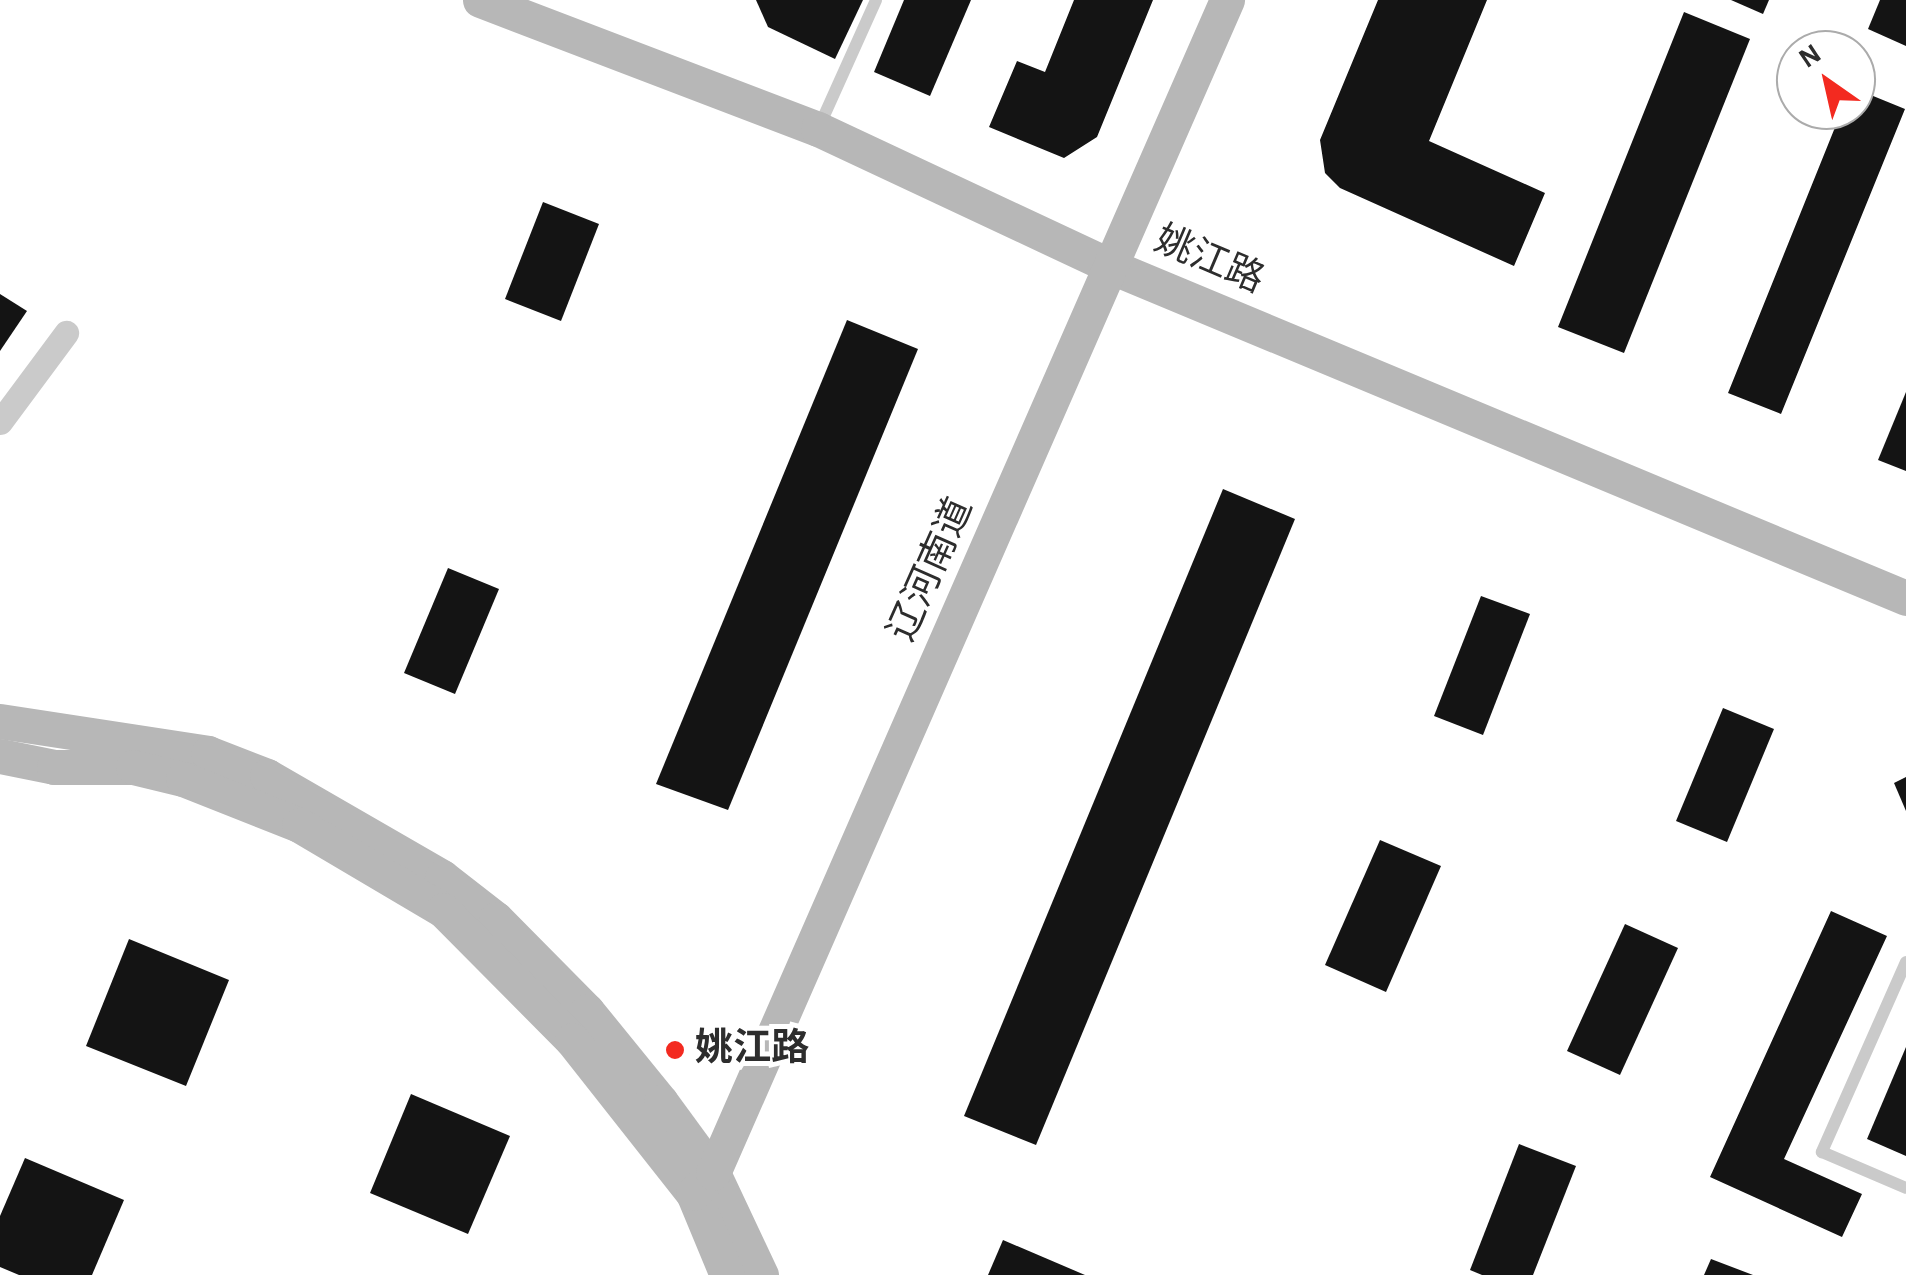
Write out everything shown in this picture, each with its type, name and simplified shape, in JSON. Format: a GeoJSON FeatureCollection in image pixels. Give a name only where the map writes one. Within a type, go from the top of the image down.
{"type":"FeatureCollection","features":[{"type":"Feature","properties":{"kind":"street","name":"姚江路"},"geometry":{"type":"LineString","coordinates":[[480,0],[818,130],[1112,267],[1906,598]]}},
{"type":"Feature","properties":{"kind":"street","name":"辽河南道"},"geometry":{"type":"LineString","coordinates":[[703,1183],[1227,0]]}},
{"type":"Feature","properties":{"kind":"street"},"geometry":{"type":"LineString","coordinates":[[0,422],[66,333]]}},
{"type":"Feature","properties":{"kind":"street"},"geometry":{"type":"LineString","coordinates":[[0,720],[208,753],[267,776],[442,877],[496,919],[586,1011],[761,1275]]}},
{"type":"Feature","properties":{"kind":"street"},"geometry":{"type":"LineString","coordinates":[[0,756],[184,778],[299,825],[443,910],[500,963],[703,1183],[726,1275]]}},
{"type":"Feature","properties":{"kind":"lane"},"geometry":{"type":"LineString","coordinates":[[818,130],[876,0]]}},
{"type":"Feature","properties":{"kind":"lane"},"geometry":{"type":"LineString","coordinates":[[1906,962],[1822,1152],[1906,1188]]}},
{"type":"Feature","properties":{"kind":"building"},"geometry":{"type":"Polygon","coordinates":[[[756,0],[863,0],[835,59],[768,27],[756,0]]]}},
{"type":"Feature","properties":{"kind":"building"},"geometry":{"type":"Polygon","coordinates":[[[904,0],[971,0],[930,96],[874,72],[904,0]]]}},
{"type":"Feature","properties":{"kind":"building"},"geometry":{"type":"Polygon","coordinates":[[[1074,0],[1153,0],[1097,137],[1064,158],[989,127],[1017,61],[1045,72],[1074,0]]]}},
{"type":"Feature","properties":{"kind":"building"},"geometry":{"type":"Polygon","coordinates":[[[1378,0],[1487,0],[1429,141],[1545,193],[1514,266],[1340,188],[1325,173],[1320,140],[1378,0]]]}},
{"type":"Feature","properties":{"kind":"building"},"geometry":{"type":"Polygon","coordinates":[[[1731,0],[1769,0],[1763,14],[1731,0]]]}},
{"type":"Feature","properties":{"kind":"building"},"geometry":{"type":"Polygon","coordinates":[[[1880,0],[1906,0],[1906,46],[1868,29],[1880,0]]]}},
{"type":"Feature","properties":{"kind":"building"},"geometry":{"type":"Polygon","coordinates":[[[1684,12],[1750,39],[1624,353],[1558,327],[1684,12]]]}},
{"type":"Feature","properties":{"kind":"building"},"geometry":{"type":"Polygon","coordinates":[[[1876,97],[1905,109],[1781,414],[1728,393],[1834,130],[1876,130],[1876,97]]]}},
{"type":"Feature","properties":{"kind":"building"},"geometry":{"type":"Polygon","coordinates":[[[543,202],[599,224],[561,321],[505,299],[543,202]]]}},
{"type":"Feature","properties":{"kind":"building"},"geometry":{"type":"Polygon","coordinates":[[[0,294],[27,311],[0,351],[0,294]]]}},
{"type":"Feature","properties":{"kind":"building"},"geometry":{"type":"Polygon","coordinates":[[[847,320],[918,349],[728,810],[656,784],[847,320]]]}},
{"type":"Feature","properties":{"kind":"building"},"geometry":{"type":"Polygon","coordinates":[[[1906,392],[1906,471],[1878,460],[1906,392]]]}},
{"type":"Feature","properties":{"kind":"building"},"geometry":{"type":"Polygon","coordinates":[[[1223,489],[1295,519],[1036,1145],[964,1116],[1223,489]]]}},
{"type":"Feature","properties":{"kind":"building"},"geometry":{"type":"Polygon","coordinates":[[[448,568],[499,589],[455,694],[404,673],[448,568]]]}},
{"type":"Feature","properties":{"kind":"building"},"geometry":{"type":"Polygon","coordinates":[[[1481,596],[1530,614],[1483,735],[1434,716],[1481,596]]]}},
{"type":"Feature","properties":{"kind":"building"},"geometry":{"type":"Polygon","coordinates":[[[1723,708],[1774,729],[1727,842],[1676,821],[1723,708]]]}},
{"type":"Feature","properties":{"kind":"building"},"geometry":{"type":"Polygon","coordinates":[[[1906,777],[1906,811],[1894,783],[1906,777]]]}},
{"type":"Feature","properties":{"kind":"building"},"geometry":{"type":"Polygon","coordinates":[[[1380,840],[1441,866],[1386,992],[1325,965],[1380,840]]]}},
{"type":"Feature","properties":{"kind":"building"},"geometry":{"type":"Polygon","coordinates":[[[1831,911],[1887,936],[1784,1159],[1862,1194],[1842,1237],[1710,1177],[1831,911]]]}},
{"type":"Feature","properties":{"kind":"building"},"geometry":{"type":"Polygon","coordinates":[[[1625,924],[1678,948],[1620,1075],[1567,1051],[1625,924]]]}},
{"type":"Feature","properties":{"kind":"building"},"geometry":{"type":"Polygon","coordinates":[[[129,939],[229,980],[186,1086],[86,1046],[129,939]]]}},
{"type":"Feature","properties":{"kind":"building"},"geometry":{"type":"Polygon","coordinates":[[[1906,1047],[1906,1156],[1867,1139],[1906,1047]]]}},
{"type":"Feature","properties":{"kind":"building"},"geometry":{"type":"Polygon","coordinates":[[[411,1094],[510,1136],[468,1234],[370,1193],[411,1094]]]}},
{"type":"Feature","properties":{"kind":"building"},"geometry":{"type":"Polygon","coordinates":[[[1519,1144],[1576,1166],[1533,1275],[1482,1275],[1470,1270],[1519,1144]]]}},
{"type":"Feature","properties":{"kind":"building"},"geometry":{"type":"Polygon","coordinates":[[[25,1158],[124,1200],[92,1275],[19,1275],[0,1267],[0,1216],[25,1158]]]}},
{"type":"Feature","properties":{"kind":"building"},"geometry":{"type":"Polygon","coordinates":[[[1003,1240],[1085,1275],[988,1275],[1003,1240]]]}},
{"type":"Feature","properties":{"kind":"building"},"geometry":{"type":"Polygon","coordinates":[[[1711,1259],[1753,1275],[1704,1275],[1711,1259]]]}},
{"type":"Feature","properties":{"kind":"place","name":"姚江路"},"geometry":{"type":"Point","coordinates":[675,1050]}}]}
